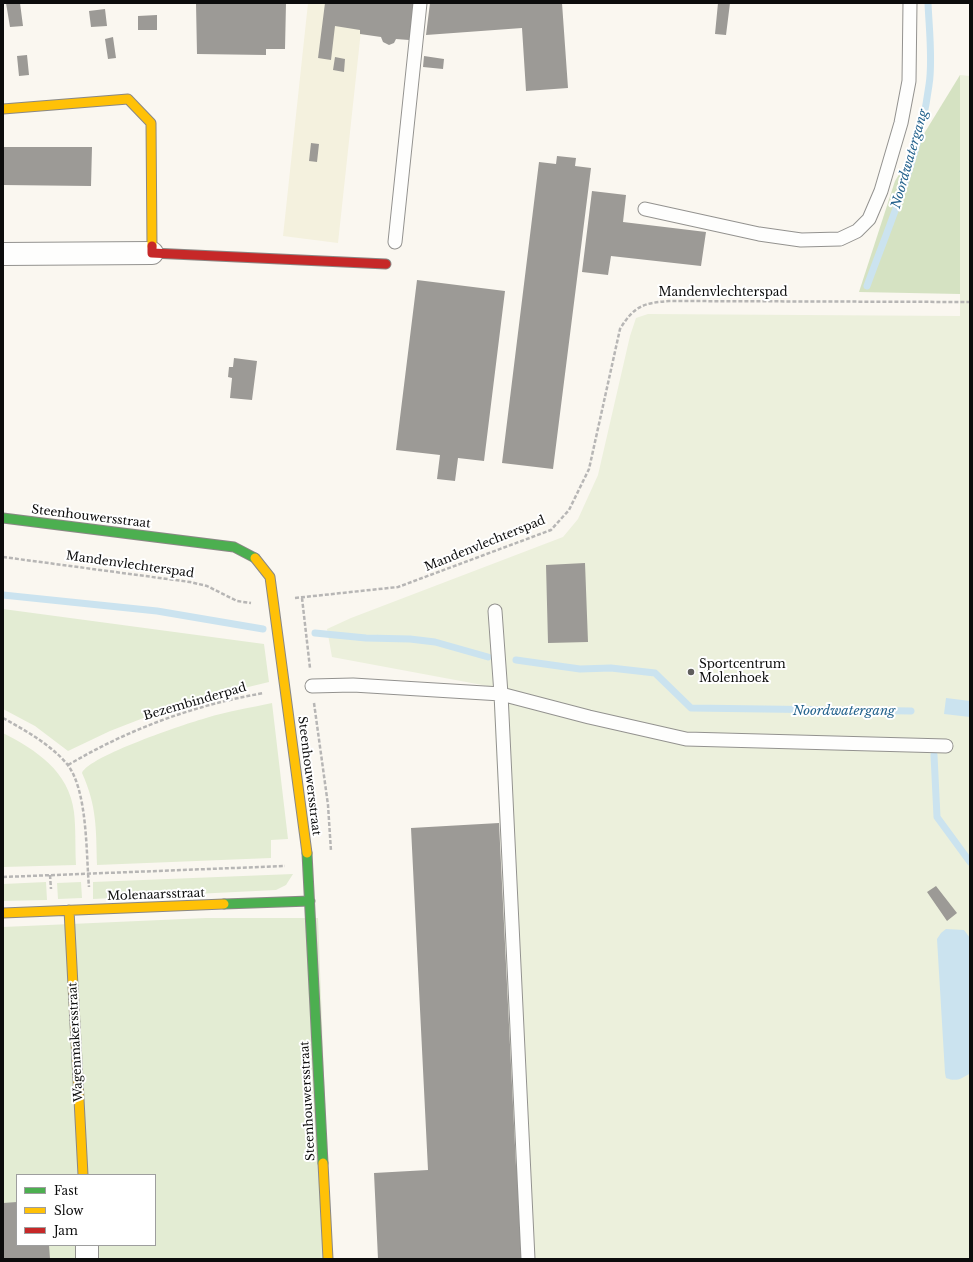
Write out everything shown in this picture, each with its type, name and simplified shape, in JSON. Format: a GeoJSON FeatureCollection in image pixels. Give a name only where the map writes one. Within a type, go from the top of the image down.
{"type":"FeatureCollection","features":[{"type":"Feature","properties":{"kind":"street"},"geometry":{"type":"LineString","coordinates":[[3,109],[128,99],[152,123],[152,253]]}},
{"type":"Feature","properties":{"kind":"street"},"geometry":{"type":"LineString","coordinates":[[3,254],[152,253],[386,264]]}},
{"type":"Feature","properties":{"kind":"street","name":"Steenhouwersstraat"},"geometry":{"type":"LineString","coordinates":[[3,518],[234,547],[257,559],[270,577],[286,689],[308,866],[328,1259]]}},
{"type":"Feature","properties":{"kind":"street","name":"Molenaarsstraat"},"geometry":{"type":"LineString","coordinates":[[3,913],[310,901]]}},
{"type":"Feature","properties":{"kind":"street","name":"Wagenmakersstraat"},"geometry":{"type":"LineString","coordinates":[[69,910],[83,1174]]}},
{"type":"Feature","properties":{"kind":"street"},"geometry":{"type":"LineString","coordinates":[[87,1246],[87,1259]]}},
{"type":"Feature","properties":{"kind":"lane"},"geometry":{"type":"LineString","coordinates":[[395,242],[420,3]]}},
{"type":"Feature","properties":{"kind":"lane"},"geometry":{"type":"LineString","coordinates":[[645,209],[759,234],[801,240],[840,239],[857,231],[869,218],[881,191],[901,123],[909,81],[910,3]]}},
{"type":"Feature","properties":{"kind":"lane"},"geometry":{"type":"LineString","coordinates":[[495,611],[501,694],[528,1259]]}},
{"type":"Feature","properties":{"kind":"lane"},"geometry":{"type":"LineString","coordinates":[[312,686],[353,685],[501,694],[589,717],[686,739],[946,746]]}},
{"type":"Feature","properties":{"kind":"path","name":"Mandenvlechterspad"},"geometry":{"type":"LineString","coordinates":[[3,557],[190,582],[207,586],[237,601],[248,603],[398,587],[551,530],[569,510],[589,469],[620,329],[628,316],[640,306],[652,302],[669,301],[970,302]]}},
{"type":"Feature","properties":{"kind":"path"},"geometry":{"type":"LineString","coordinates":[[302,598],[315,708]]}},
{"type":"Feature","properties":{"kind":"path","name":"Bezembinderpad"},"geometry":{"type":"LineString","coordinates":[[68,765],[97,748],[137,729],[173,716],[248,696],[286,689]]}},
{"type":"Feature","properties":{"kind":"path"},"geometry":{"type":"LineString","coordinates":[[3,718],[33,735],[68,765],[80,791],[85,822],[88,874]]}},
{"type":"Feature","properties":{"kind":"path"},"geometry":{"type":"LineString","coordinates":[[3,877],[308,866]]}},
{"type":"Feature","properties":{"kind":"shaded area"},"geometry":{"type":"Polygon","coordinates":[[[308,3],[364,3],[338,243],[283,236],[308,3]]]}},
{"type":"Feature","properties":{"kind":"green space"},"geometry":{"type":"Polygon","coordinates":[[[960,75],[960,294],[859,292],[895,181],[960,75]]]}},
{"type":"Feature","properties":{"kind":"green space","name":"Sportcentrum Molenhoek"},"geometry":{"type":"Polygon","coordinates":[[[960,75],[970,76],[970,1259],[525,1259],[520,1166],[516,1166],[493,687],[332,657],[327,629],[351,618],[563,537],[578,519],[598,475],[630,336],[636,318],[648,314],[960,316],[960,75]]]}},
{"type":"Feature","properties":{"kind":"green space"},"geometry":{"type":"Polygon","coordinates":[[[3,609],[264,644],[269,682],[182,703],[110,731],[68,751],[35,726],[3,709],[3,609]]]}},
{"type":"Feature","properties":{"kind":"green space"},"geometry":{"type":"Polygon","coordinates":[[[272,703],[288,839],[271,840],[271,858],[97,865],[95,818],[91,796],[82,773],[88,766],[101,758],[139,741],[179,727],[222,713],[272,703]]]}},
{"type":"Feature","properties":{"kind":"green space"},"geometry":{"type":"Polygon","coordinates":[[[3,733],[39,755],[58,773],[65,785],[71,798],[74,812],[76,865],[3,867],[3,733]]]}},
{"type":"Feature","properties":{"kind":"green space"},"geometry":{"type":"Polygon","coordinates":[[[293,874],[286,885],[276,890],[93,899],[93,882],[293,874]]]}},
{"type":"Feature","properties":{"kind":"green space"},"geometry":{"type":"Polygon","coordinates":[[[46,882],[47,900],[3,901],[3,884],[46,882]]]}},
{"type":"Feature","properties":{"kind":"green space"},"geometry":{"type":"Polygon","coordinates":[[[81,882],[82,898],[58,899],[57,883],[81,882]]]}},
{"type":"Feature","properties":{"kind":"green space"},"geometry":{"type":"Polygon","coordinates":[[[206,918],[318,918],[331,1259],[3,1259],[3,927],[206,918]]]}},
{"type":"Feature","properties":{"kind":"water"},"geometry":{"type":"Polygon","coordinates":[[[946,698],[970,701],[970,717],[944,714],[946,698]]]}},
{"type":"Feature","properties":{"kind":"water"},"geometry":{"type":"Polygon","coordinates":[[[946,929],[964,930],[970,938],[970,1070],[969,1074],[956,1080],[946,1078],[945,1073],[937,939],[946,929]]]}},
{"type":"Feature","properties":{"kind":"building"},"geometry":{"type":"Polygon","coordinates":[[[6,3],[20,3],[23,26],[10,27],[6,3]]]}},
{"type":"Feature","properties":{"kind":"building"},"geometry":{"type":"Polygon","coordinates":[[[196,3],[286,3],[285,49],[266,49],[266,55],[197,54],[196,3]]]}},
{"type":"Feature","properties":{"kind":"building"},"geometry":{"type":"Polygon","coordinates":[[[325,3],[418,3],[415,30],[411,29],[409,40],[396,39],[394,43],[389,45],[383,42],[381,37],[360,34],[360,30],[335,26],[331,60],[318,58],[325,3]]]}},
{"type":"Feature","properties":{"kind":"building"},"geometry":{"type":"Polygon","coordinates":[[[430,3],[562,3],[568,88],[526,91],[522,28],[426,35],[430,3]]]}},
{"type":"Feature","properties":{"kind":"building"},"geometry":{"type":"Polygon","coordinates":[[[718,3],[730,3],[726,35],[715,34],[718,3]]]}},
{"type":"Feature","properties":{"kind":"building"},"geometry":{"type":"Polygon","coordinates":[[[105,9],[107,26],[91,27],[89,11],[105,9]]]}},
{"type":"Feature","properties":{"kind":"building"},"geometry":{"type":"Polygon","coordinates":[[[157,15],[157,30],[138,30],[138,16],[157,15]]]}},
{"type":"Feature","properties":{"kind":"building"},"geometry":{"type":"Polygon","coordinates":[[[113,37],[116,58],[108,59],[105,39],[113,37]]]}},
{"type":"Feature","properties":{"kind":"building"},"geometry":{"type":"Polygon","coordinates":[[[27,55],[29,75],[19,76],[17,56],[27,55]]]}},
{"type":"Feature","properties":{"kind":"building"},"geometry":{"type":"Polygon","coordinates":[[[424,56],[444,59],[443,69],[423,67],[424,56]]]}},
{"type":"Feature","properties":{"kind":"building"},"geometry":{"type":"Polygon","coordinates":[[[335,57],[345,59],[344,72],[333,70],[335,57]]]}},
{"type":"Feature","properties":{"kind":"building"},"geometry":{"type":"Polygon","coordinates":[[[311,143],[319,144],[317,162],[309,161],[311,143]]]}},
{"type":"Feature","properties":{"kind":"building"},"geometry":{"type":"Polygon","coordinates":[[[3,147],[92,147],[91,186],[3,185],[3,147]]]}},
{"type":"Feature","properties":{"kind":"building"},"geometry":{"type":"Polygon","coordinates":[[[557,156],[576,158],[575,166],[591,168],[553,469],[502,463],[539,162],[556,164],[557,156]]]}},
{"type":"Feature","properties":{"kind":"building"},"geometry":{"type":"Polygon","coordinates":[[[592,191],[626,195],[623,222],[706,232],[701,266],[611,256],[608,275],[582,272],[592,191]]]}},
{"type":"Feature","properties":{"kind":"building"},"geometry":{"type":"Polygon","coordinates":[[[417,280],[505,291],[484,461],[458,458],[455,481],[437,479],[440,455],[396,450],[417,280]]]}},
{"type":"Feature","properties":{"kind":"building"},"geometry":{"type":"Polygon","coordinates":[[[234,358],[257,361],[252,400],[230,398],[232,378],[228,377],[229,367],[233,367],[234,358]]]}},
{"type":"Feature","properties":{"kind":"building"},"geometry":{"type":"Polygon","coordinates":[[[585,563],[588,642],[548,643],[546,565],[585,563]]]}},
{"type":"Feature","properties":{"kind":"building"},"geometry":{"type":"Polygon","coordinates":[[[499,823],[516,1166],[520,1166],[525,1259],[378,1259],[374,1173],[428,1170],[411,828],[499,823]]]}},
{"type":"Feature","properties":{"kind":"building"},"geometry":{"type":"Polygon","coordinates":[[[936,886],[957,913],[947,921],[927,892],[936,886]]]}},
{"type":"Feature","properties":{"kind":"building"},"geometry":{"type":"Polygon","coordinates":[[[16,1202],[16,1246],[49,1246],[50,1259],[3,1259],[3,1203],[16,1202]]]}},
{"type":"Feature","properties":{"kind":"waterway","name":"Noordwatergang"},"geometry":{"type":"LineString","coordinates":[[867,286],[904,187],[925,111],[931,66],[928,3]]}},
{"type":"Feature","properties":{"kind":"waterway"},"geometry":{"type":"LineString","coordinates":[[3,595],[157,611],[263,629]]}},
{"type":"Feature","properties":{"kind":"waterway"},"geometry":{"type":"LineString","coordinates":[[315,633],[435,642],[488,657]]}},
{"type":"Feature","properties":{"kind":"waterway"},"geometry":{"type":"LineString","coordinates":[[516,660],[580,669],[611,668],[655,673],[691,708],[911,711]]}},
{"type":"Feature","properties":{"kind":"waterway","name":"Noordwatergang"},"geometry":{"type":"LineString","coordinates":[[934,755],[937,817],[970,862]]}},
{"type":"Feature","properties":{"kind":"traffic: fast"},"geometry":{"type":"LineString","coordinates":[[3,518],[234,547],[255,558]]}},
{"type":"Feature","properties":{"kind":"traffic: fast"},"geometry":{"type":"LineString","coordinates":[[307,853],[323,1163]]}},
{"type":"Feature","properties":{"kind":"traffic: fast"},"geometry":{"type":"LineString","coordinates":[[224,904],[310,901]]}},
{"type":"Feature","properties":{"kind":"traffic: slow"},"geometry":{"type":"LineString","coordinates":[[3,109],[128,99],[151,123],[152,246]]}},
{"type":"Feature","properties":{"kind":"traffic: slow"},"geometry":{"type":"LineString","coordinates":[[255,558],[270,577],[307,853]]}},
{"type":"Feature","properties":{"kind":"traffic: slow"},"geometry":{"type":"LineString","coordinates":[[3,913],[224,904]]}},
{"type":"Feature","properties":{"kind":"traffic: slow"},"geometry":{"type":"LineString","coordinates":[[69,910],[83,1174]]}},
{"type":"Feature","properties":{"kind":"traffic: slow"},"geometry":{"type":"LineString","coordinates":[[323,1163],[328,1259]]}},
{"type":"Feature","properties":{"kind":"traffic: jam"},"geometry":{"type":"LineString","coordinates":[[152,246],[152,253],[386,264]]}},
{"type":"Feature","properties":{"kind":"place","name":"Sportcentrum Molenhoek"},"geometry":{"type":"Point","coordinates":[691,672]}}]}
